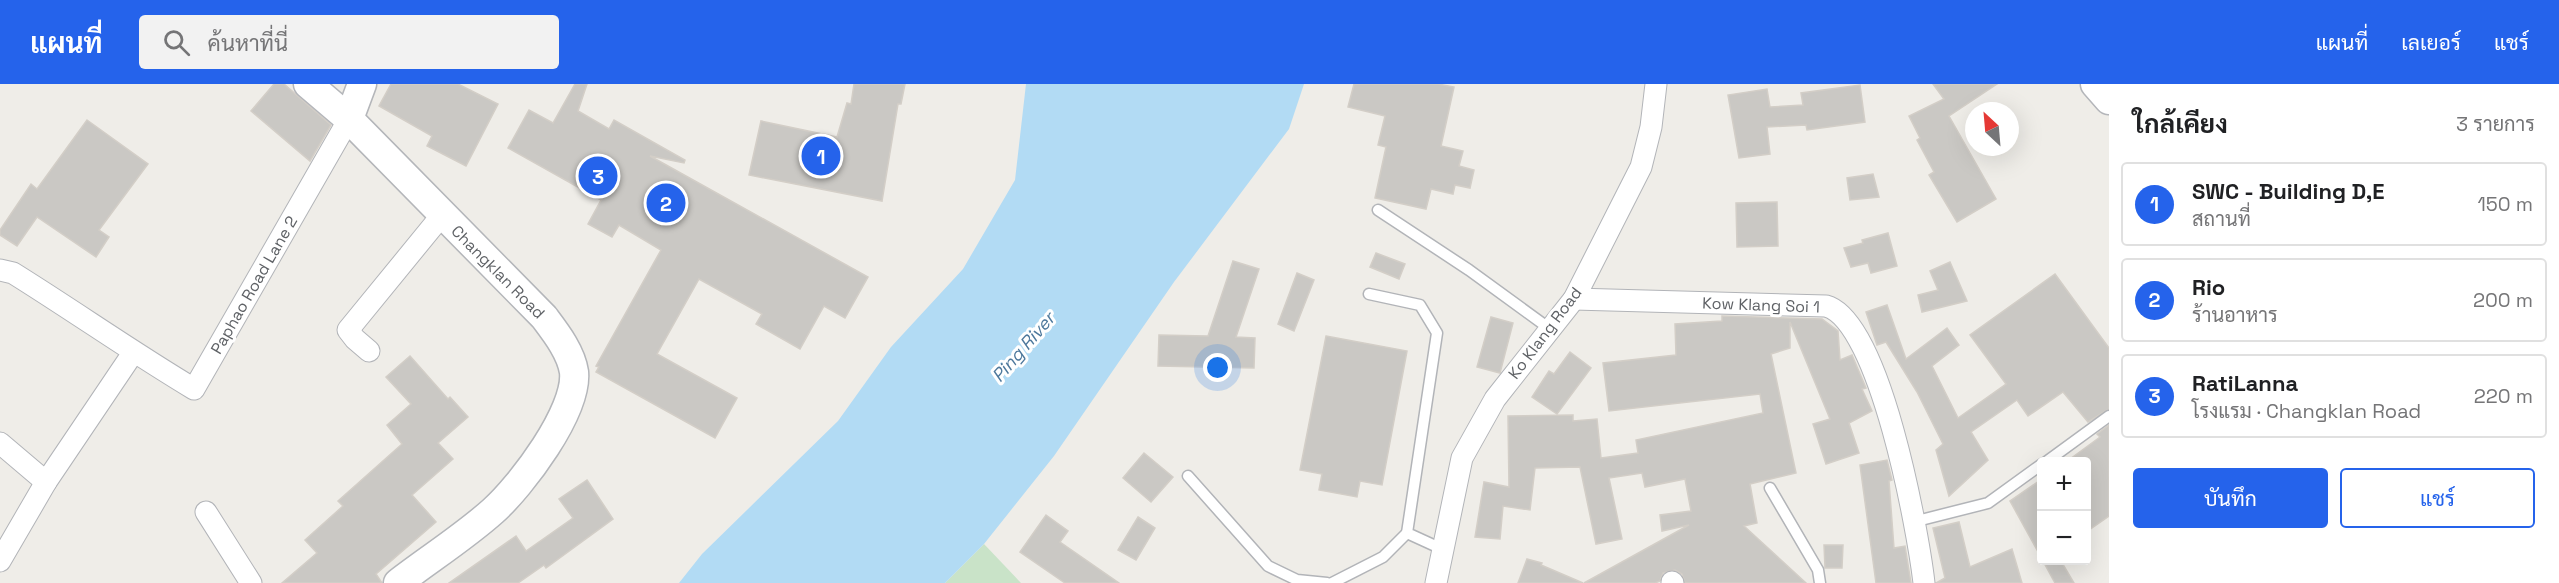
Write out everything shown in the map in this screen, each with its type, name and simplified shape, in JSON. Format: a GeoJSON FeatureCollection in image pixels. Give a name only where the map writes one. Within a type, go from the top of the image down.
{"type":"FeatureCollection","features":[{"type":"Feature","properties":{"kind":"street","name":"Changklan Road"},"geometry":{"type":"LineString","coordinates":[[308,84],[349,119],[544,316],[564,345],[574,372],[572,397],[562,421],[522,478],[493,511],[398,583]]}},
{"type":"Feature","properties":{"kind":"street"},"geometry":{"type":"LineString","coordinates":[[349,119],[362,84]]}},
{"type":"Feature","properties":{"kind":"street","name":"Ko Klang Road"},"geometry":{"type":"LineString","coordinates":[[1436,583],[1466,451],[1495,399],[1574,299],[1641,167],[1651,127],[1656,84]]}},
{"type":"Feature","properties":{"kind":"street"},"geometry":{"type":"LineString","coordinates":[[2095,84],[2109,100]]}},
{"type":"Feature","properties":{"kind":"street","name":"Paphao Road Lane 2"},"geometry":{"type":"LineString","coordinates":[[133,352],[194,388],[349,119]]}},
{"type":"Feature","properties":{"kind":"street"},"geometry":{"type":"LineString","coordinates":[[369,351],[348,330],[442,215]]}},
{"type":"Feature","properties":{"kind":"street"},"geometry":{"type":"LineString","coordinates":[[0,270],[13,273],[95,324],[133,352],[46,482],[0,561]]}},
{"type":"Feature","properties":{"kind":"street","name":"Kow Klang Soi 1"},"geometry":{"type":"LineString","coordinates":[[1574,299],[1826,306],[1836,309],[1845,318],[1874,370],[1888,408],[1924,583]]}},
{"type":"Feature","properties":{"kind":"street"},"geometry":{"type":"LineString","coordinates":[[0,443],[46,482]]}},
{"type":"Feature","properties":{"kind":"street"},"geometry":{"type":"LineString","coordinates":[[206,512],[251,583]]}},
{"type":"Feature","properties":{"kind":"lane"},"geometry":{"type":"LineString","coordinates":[[1378,210],[1469,270],[1550,329]]}},
{"type":"Feature","properties":{"kind":"lane"},"geometry":{"type":"LineString","coordinates":[[1332,583],[1383,557],[1407,533],[1437,333],[1420,305],[1370,294]]}},
{"type":"Feature","properties":{"kind":"lane"},"geometry":{"type":"LineString","coordinates":[[2053,457],[2109,416]]}},
{"type":"Feature","properties":{"kind":"lane"},"geometry":{"type":"LineString","coordinates":[[1913,522],[1988,502],[2037,468]]}},
{"type":"Feature","properties":{"kind":"lane"},"geometry":{"type":"LineString","coordinates":[[1188,476],[1268,566],[1297,580],[1328,583]]}},
{"type":"Feature","properties":{"kind":"lane"},"geometry":{"type":"LineString","coordinates":[[1770,489],[1818,570],[1820,583]]}},
{"type":"Feature","properties":{"kind":"lane"},"geometry":{"type":"LineString","coordinates":[[1407,533],[1442,549]]}},
{"type":"Feature","properties":{"kind":"green space"},"geometry":{"type":"Polygon","coordinates":[[[984,544],[1021,583],[945,583],[984,544]]]}},
{"type":"Feature","properties":{"kind":"water","name":"Ping River"},"geometry":{"type":"Polygon","coordinates":[[[1026,84],[1304,84],[1289,129],[1174,282],[1054,456],[984,544],[945,583],[679,583],[702,554],[838,421],[891,347],[963,269],[1015,180],[1026,84]]]}},
{"type":"Feature","properties":{"kind":"building"},"geometry":{"type":"Polygon","coordinates":[[[274,84],[284,84],[331,125],[310,161],[251,111],[274,84]]]}},
{"type":"Feature","properties":{"kind":"building"},"geometry":{"type":"Polygon","coordinates":[[[391,84],[458,84],[498,104],[466,166],[427,146],[432,136],[379,106],[391,84]]]}},
{"type":"Feature","properties":{"kind":"building"},"geometry":{"type":"Polygon","coordinates":[[[575,84],[587,84],[578,111],[609,129],[614,120],[685,160],[684,163],[650,156],[868,277],[845,318],[824,306],[800,349],[756,324],[762,314],[699,279],[657,354],[737,398],[715,438],[596,372],[599,367],[596,366],[661,250],[619,225],[612,237],[588,224],[601,200],[508,148],[529,110],[553,123],[575,84]]]}},
{"type":"Feature","properties":{"kind":"building"},"geometry":{"type":"Polygon","coordinates":[[[854,84],[905,84],[901,104],[898,104],[882,201],[749,175],[761,121],[837,137],[847,103],[851,104],[854,84]]]}},
{"type":"Feature","properties":{"kind":"building"},"geometry":{"type":"Polygon","coordinates":[[[1354,84],[1438,84],[1454,87],[1441,146],[1463,151],[1459,166],[1474,170],[1470,188],[1455,185],[1453,194],[1431,189],[1426,209],[1375,198],[1386,147],[1378,145],[1385,116],[1348,107],[1354,84]]]}},
{"type":"Feature","properties":{"kind":"building"},"geometry":{"type":"Polygon","coordinates":[[[1933,84],[1997,84],[1970,102],[1965,102],[1965,105],[1949,116],[1965,144],[1965,156],[1972,156],[1996,199],[1957,222],[1929,175],[1934,172],[1917,140],[1920,138],[1909,116],[1944,99],[1933,84]]]}},
{"type":"Feature","properties":{"kind":"building"},"geometry":{"type":"Polygon","coordinates":[[[1860,85],[1865,122],[1807,130],[1806,125],[1767,127],[1770,154],[1739,158],[1728,95],[1767,89],[1770,107],[1803,105],[1801,93],[1860,85]]]}},
{"type":"Feature","properties":{"kind":"building"},"geometry":{"type":"Polygon","coordinates":[[[87,120],[148,164],[99,230],[109,237],[96,257],[37,217],[17,246],[0,235],[0,230],[31,184],[37,189],[87,120]]]}},
{"type":"Feature","properties":{"kind":"building"},"geometry":{"type":"Polygon","coordinates":[[[1873,174],[1879,197],[1850,200],[1847,178],[1873,174]]]}},
{"type":"Feature","properties":{"kind":"building"},"geometry":{"type":"Polygon","coordinates":[[[1777,202],[1778,246],[1737,247],[1736,203],[1777,202]]]}},
{"type":"Feature","properties":{"kind":"building"},"geometry":{"type":"Polygon","coordinates":[[[1888,233],[1897,266],[1871,273],[1868,263],[1851,267],[1844,248],[1888,233]]]}},
{"type":"Feature","properties":{"kind":"building"},"geometry":{"type":"Polygon","coordinates":[[[1376,253],[1405,264],[1399,279],[1370,267],[1376,253]]]}},
{"type":"Feature","properties":{"kind":"building"},"geometry":{"type":"Polygon","coordinates":[[[1233,261],[1259,269],[1236,337],[1255,338],[1254,368],[1158,366],[1159,335],[1208,336],[1233,261]]]}},
{"type":"Feature","properties":{"kind":"building"},"geometry":{"type":"Polygon","coordinates":[[[1950,262],[1967,301],[1922,312],[1918,295],[1938,290],[1930,271],[1950,262]]]}},
{"type":"Feature","properties":{"kind":"building"},"geometry":{"type":"Polygon","coordinates":[[[1297,273],[1314,280],[1294,331],[1278,324],[1297,273]]]}},
{"type":"Feature","properties":{"kind":"building"},"geometry":{"type":"Polygon","coordinates":[[[2055,274],[2109,348],[2109,409],[2088,422],[2063,392],[2028,416],[2017,400],[1971,432],[1988,460],[1949,496],[1936,450],[1943,444],[1917,392],[1886,342],[1877,345],[1866,312],[1887,305],[1906,359],[1947,328],[1959,345],[1932,366],[1958,418],[2006,384],[1970,335],[2055,274]]]}},
{"type":"Feature","properties":{"kind":"building"},"geometry":{"type":"Polygon","coordinates":[[[1722,316],[1822,319],[1838,331],[1840,360],[1852,355],[1866,388],[1862,389],[1872,411],[1849,423],[1859,453],[1826,464],[1813,424],[1830,419],[1790,322],[1790,348],[1771,354],[1796,473],[1750,484],[1757,523],[1744,526],[1806,583],[1685,583],[1682,574],[1675,570],[1663,573],[1660,581],[1655,583],[1584,583],[1689,525],[1662,531],[1660,515],[1691,511],[1685,479],[1645,487],[1642,473],[1609,478],[1622,539],[1596,544],[1580,467],[1535,468],[1530,510],[1503,506],[1500,539],[1475,537],[1484,482],[1509,487],[1508,416],[1573,415],[1573,421],[1597,419],[1601,458],[1638,453],[1636,440],[1763,413],[1760,394],[1609,411],[1603,363],[1676,355],[1675,324],[1722,321],[1722,316]]]}},
{"type":"Feature","properties":{"kind":"building"},"geometry":{"type":"Polygon","coordinates":[[[1491,317],[1513,323],[1500,373],[1477,367],[1491,317]]]}},
{"type":"Feature","properties":{"kind":"building"},"geometry":{"type":"Polygon","coordinates":[[[1326,336],[1407,351],[1382,485],[1360,481],[1357,497],[1319,490],[1322,474],[1300,470],[1326,336]]]}},
{"type":"Feature","properties":{"kind":"building"},"geometry":{"type":"Polygon","coordinates":[[[1570,352],[1591,368],[1557,414],[1532,397],[1549,371],[1554,374],[1570,352]]]}},
{"type":"Feature","properties":{"kind":"building"},"geometry":{"type":"Polygon","coordinates":[[[410,356],[448,399],[450,397],[468,417],[438,443],[453,459],[412,495],[436,522],[376,574],[382,583],[282,583],[317,553],[305,540],[343,506],[338,501],[402,444],[387,425],[411,404],[386,377],[410,356]]]}},
{"type":"Feature","properties":{"kind":"building"},"geometry":{"type":"Polygon","coordinates":[[[2109,425],[2109,516],[2091,529],[2091,457],[2073,457],[2100,437],[2097,434],[2109,425]]]}},
{"type":"Feature","properties":{"kind":"building"},"geometry":{"type":"Polygon","coordinates":[[[1144,453],[1173,477],[1151,502],[1123,478],[1144,453]]]}},
{"type":"Feature","properties":{"kind":"building"},"geometry":{"type":"Polygon","coordinates":[[[1887,460],[1892,480],[1889,481],[1894,548],[1905,546],[1911,583],[1876,583],[1860,465],[1887,460]]]}},
{"type":"Feature","properties":{"kind":"building"},"geometry":{"type":"Polygon","coordinates":[[[587,480],[613,519],[546,568],[544,565],[518,583],[449,583],[516,536],[526,551],[573,518],[559,499],[587,480]]]}},
{"type":"Feature","properties":{"kind":"building"},"geometry":{"type":"Polygon","coordinates":[[[2037,482],[2037,550],[2010,501],[2037,482]]]}},
{"type":"Feature","properties":{"kind":"building"},"geometry":{"type":"Polygon","coordinates":[[[1046,515],[1068,531],[1060,542],[1119,583],[1065,583],[1020,552],[1046,515]]]}},
{"type":"Feature","properties":{"kind":"building"},"geometry":{"type":"Polygon","coordinates":[[[1138,517],[1155,528],[1136,560],[1118,550],[1138,517]]]}},
{"type":"Feature","properties":{"kind":"building"},"geometry":{"type":"Polygon","coordinates":[[[1959,522],[1970,567],[2012,549],[2022,583],[1936,583],[1945,578],[1933,528],[1959,522]]]}},
{"type":"Feature","properties":{"kind":"building"},"geometry":{"type":"Polygon","coordinates":[[[1824,545],[1843,545],[1842,568],[1825,568],[1824,545]]]}},
{"type":"Feature","properties":{"kind":"building"},"geometry":{"type":"Polygon","coordinates":[[[1527,559],[1542,563],[1541,565],[1583,583],[1518,583],[1527,559]]]}},
{"type":"Feature","properties":{"kind":"building"},"geometry":{"type":"Polygon","coordinates":[[[2045,565],[2063,565],[2074,583],[2055,583],[2045,565]]]}},
{"type":"Feature","properties":{"kind":"place","name":"SWC - Building D,E"},"geometry":{"type":"Point","coordinates":[821,156]}},
{"type":"Feature","properties":{"kind":"place","name":"RatiLanna"},"geometry":{"type":"Point","coordinates":[598,176]}},
{"type":"Feature","properties":{"kind":"place","name":"Rio"},"geometry":{"type":"Point","coordinates":[666,203]}}]}
